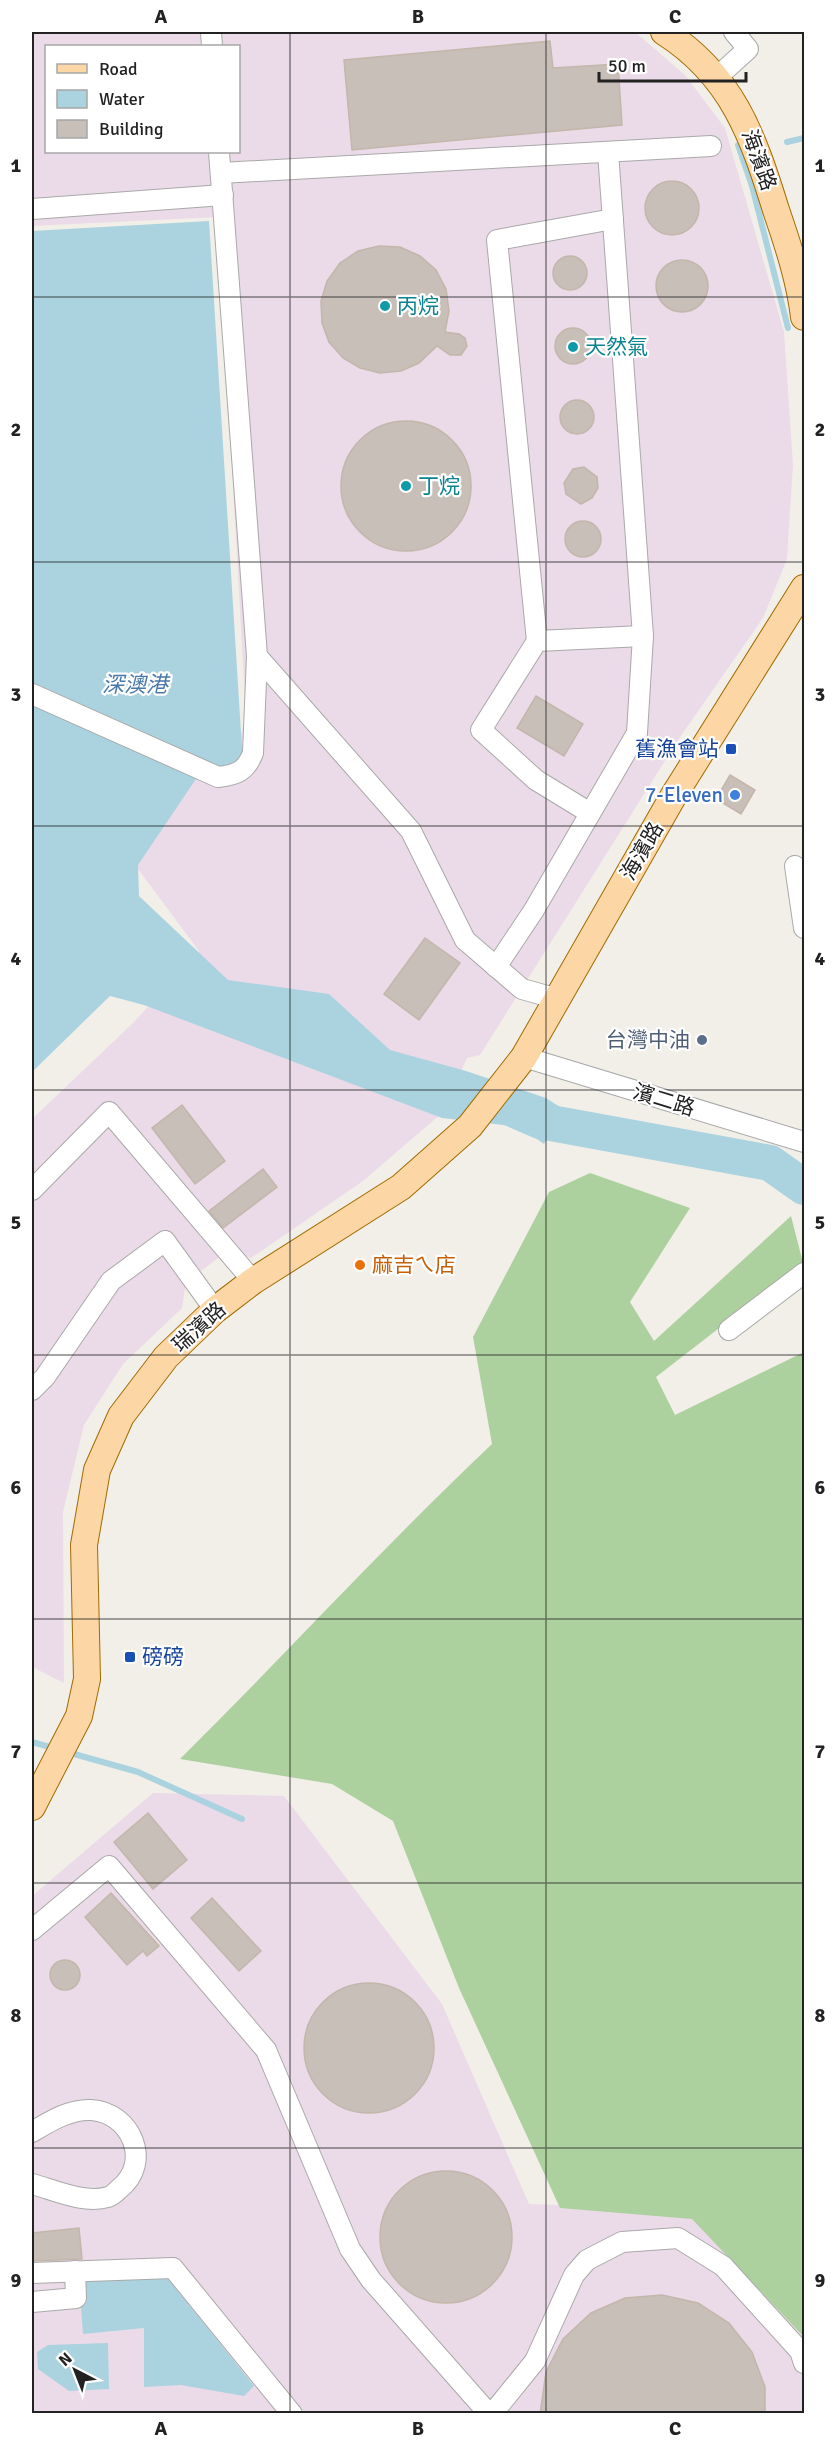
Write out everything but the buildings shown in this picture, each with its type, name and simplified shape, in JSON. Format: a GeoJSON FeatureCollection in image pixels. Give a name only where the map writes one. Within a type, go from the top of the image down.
{"type":"FeatureCollection","features":[{"type":"Feature","properties":{"kind":"main road","name":"海濱路"},"geometry":{"type":"LineString","coordinates":[[664,32],[689,48],[735,102],[755,143],[787,243],[804,317]]}},
{"type":"Feature","properties":{"kind":"main road","name":"海濱路"},"geometry":{"type":"LineString","coordinates":[[524,1058],[674,795],[804,588]]}},
{"type":"Feature","properties":{"kind":"main road","name":"瑞濱路"},"geometry":{"type":"LineString","coordinates":[[32,1807],[79,1716],[87,1679],[84,1545],[97,1470],[121,1416],[166,1357],[215,1310],[253,1281],[401,1187],[470,1126],[524,1058]]}},
{"type":"Feature","properties":{"kind":"street"},"geometry":{"type":"LineString","coordinates":[[716,78],[748,49],[734,32]]}},
{"type":"Feature","properties":{"kind":"street"},"geometry":{"type":"LineString","coordinates":[[221,172],[711,146]]}},
{"type":"Feature","properties":{"kind":"street"},"geometry":{"type":"LineString","coordinates":[[496,967],[534,910],[637,733],[643,636],[608,152]]}},
{"type":"Feature","properties":{"kind":"street"},"geometry":{"type":"LineString","coordinates":[[32,694],[218,777],[234,776],[248,767],[254,753],[257,656],[219,153]]}},
{"type":"Feature","properties":{"kind":"street"},"geometry":{"type":"LineString","coordinates":[[32,209],[223,195]]}},
{"type":"Feature","properties":{"kind":"street"},"geometry":{"type":"LineString","coordinates":[[590,813],[536,780],[481,730],[537,641],[497,240],[613,219]]}},
{"type":"Feature","properties":{"kind":"street"},"geometry":{"type":"LineString","coordinates":[[537,641],[643,636]]}},
{"type":"Feature","properties":{"kind":"street"},"geometry":{"type":"LineString","coordinates":[[257,656],[411,831],[465,940],[522,989],[558,999]]}},
{"type":"Feature","properties":{"kind":"street"},"geometry":{"type":"LineString","coordinates":[[795,866],[804,928]]}},
{"type":"Feature","properties":{"kind":"street","name":"濱二路"},"geometry":{"type":"LineString","coordinates":[[524,1058],[804,1142]]}},
{"type":"Feature","properties":{"kind":"street"},"geometry":{"type":"LineString","coordinates":[[32,1190],[109,1112],[253,1281]]}},
{"type":"Feature","properties":{"kind":"street"},"geometry":{"type":"LineString","coordinates":[[32,1390],[45,1377],[111,1281],[165,1241],[215,1310]]}},
{"type":"Feature","properties":{"kind":"street"},"geometry":{"type":"LineString","coordinates":[[729,1330],[804,1273]]}},
{"type":"Feature","properties":{"kind":"street"},"geometry":{"type":"LineString","coordinates":[[32,1930],[109,1866],[266,2050],[350,2249],[371,2280],[491,2414],[535,2361],[574,2275],[587,2260],[622,2242],[678,2238],[723,2266],[800,2351],[804,2363]]}},
{"type":"Feature","properties":{"kind":"street"},"geometry":{"type":"LineString","coordinates":[[32,2132],[61,2116],[90,2110],[111,2114],[128,2129],[135,2147],[136,2165],[128,2183],[109,2197],[78,2197],[32,2184]]}},
{"type":"Feature","properties":{"kind":"street"},"geometry":{"type":"LineString","coordinates":[[32,2273],[173,2268],[292,2414]]}},
{"type":"Feature","properties":{"kind":"street"},"geometry":{"type":"LineString","coordinates":[[32,2302],[76,2298],[75,2271]]}},
{"type":"Feature","properties":{"kind":"shaded area"},"geometry":{"type":"Polygon","coordinates":[[[32,32],[635,32],[685,75],[725,128],[784,332],[793,465],[787,559],[763,618],[678,740],[480,1055],[467,1058],[442,1113],[363,1181],[251,1258],[229,1250],[186,1282],[182,1308],[123,1364],[84,1425],[63,1512],[64,1683],[32,1667],[32,1119],[133,1023],[199,951],[135,865],[202,765],[233,766],[246,717],[218,217],[32,226],[32,32]]]}},
{"type":"Feature","properties":{"kind":"shaded area"},"geometry":{"type":"Polygon","coordinates":[[[153,1793],[284,1796],[442,2004],[529,2204],[699,2210],[804,2320],[804,2413],[32,2413],[32,1896],[153,1793]]]}},
{"type":"Feature","properties":{"kind":"green space"},"geometry":{"type":"Polygon","coordinates":[[[590,1173],[690,1208],[630,1302],[654,1341],[791,1216],[803,1263],[656,1377],[675,1415],[804,1352],[804,2337],[692,2219],[560,2208],[459,1988],[393,1821],[332,1784],[180,1759],[413,1521],[492,1444],[473,1337],[549,1192],[590,1173]]]}},
{"type":"Feature","properties":{"kind":"water","name":"深澳港"},"geometry":{"type":"Polygon","coordinates":[[[209,221],[243,765],[204,767],[138,865],[139,896],[228,980],[329,994],[390,1050],[466,1071],[546,1098],[563,1109],[544,1144],[520,1127],[442,1118],[144,1005],[110,996],[32,1072],[32,231],[209,221]]]}},
{"type":"Feature","properties":{"kind":"water"},"geometry":{"type":"Polygon","coordinates":[[[165,2275],[254,2386],[244,2396],[181,2385],[144,2387],[144,2328],[83,2334],[79,2281],[165,2275]]]}},
{"type":"Feature","properties":{"kind":"water"},"geometry":{"type":"Polygon","coordinates":[[[108,2343],[109,2389],[69,2391],[38,2369],[37,2352],[48,2345],[108,2343]]]}},
{"type":"Feature","properties":{"kind":"waterway"},"geometry":{"type":"LineString","coordinates":[[787,142],[804,138]]}},
{"type":"Feature","properties":{"kind":"waterway"},"geometry":{"type":"LineString","coordinates":[[738,145],[752,186],[788,328]]}},
{"type":"Feature","properties":{"kind":"waterway"},"geometry":{"type":"LineString","coordinates":[[510,1108],[540,1121],[770,1163],[804,1187]]}},
{"type":"Feature","properties":{"kind":"waterway"},"geometry":{"type":"LineString","coordinates":[[32,1742],[57,1749]]}},
{"type":"Feature","properties":{"kind":"waterway"},"geometry":{"type":"LineString","coordinates":[[67,1752],[138,1772],[242,1819]]}},
{"type":"Feature","properties":{"kind":"place","name":"丙烷"},"geometry":{"type":"Point","coordinates":[385,306]}},
{"type":"Feature","properties":{"kind":"place","name":"天然氣"},"geometry":{"type":"Point","coordinates":[573,347]}},
{"type":"Feature","properties":{"kind":"place","name":"丁烷"},"geometry":{"type":"Point","coordinates":[406,486]}},
{"type":"Feature","properties":{"kind":"place","name":"舊漁會站"},"geometry":{"type":"Point","coordinates":[731,749]}},
{"type":"Feature","properties":{"kind":"place","name":"7-Eleven"},"geometry":{"type":"Point","coordinates":[735,795]}},
{"type":"Feature","properties":{"kind":"place","name":"台灣中油"},"geometry":{"type":"Point","coordinates":[702,1040]}},
{"type":"Feature","properties":{"kind":"place","name":"麻吉ㄟ店"},"geometry":{"type":"Point","coordinates":[360,1265]}},
{"type":"Feature","properties":{"kind":"place","name":"磅磅"},"geometry":{"type":"Point","coordinates":[130,1657]}}]}
